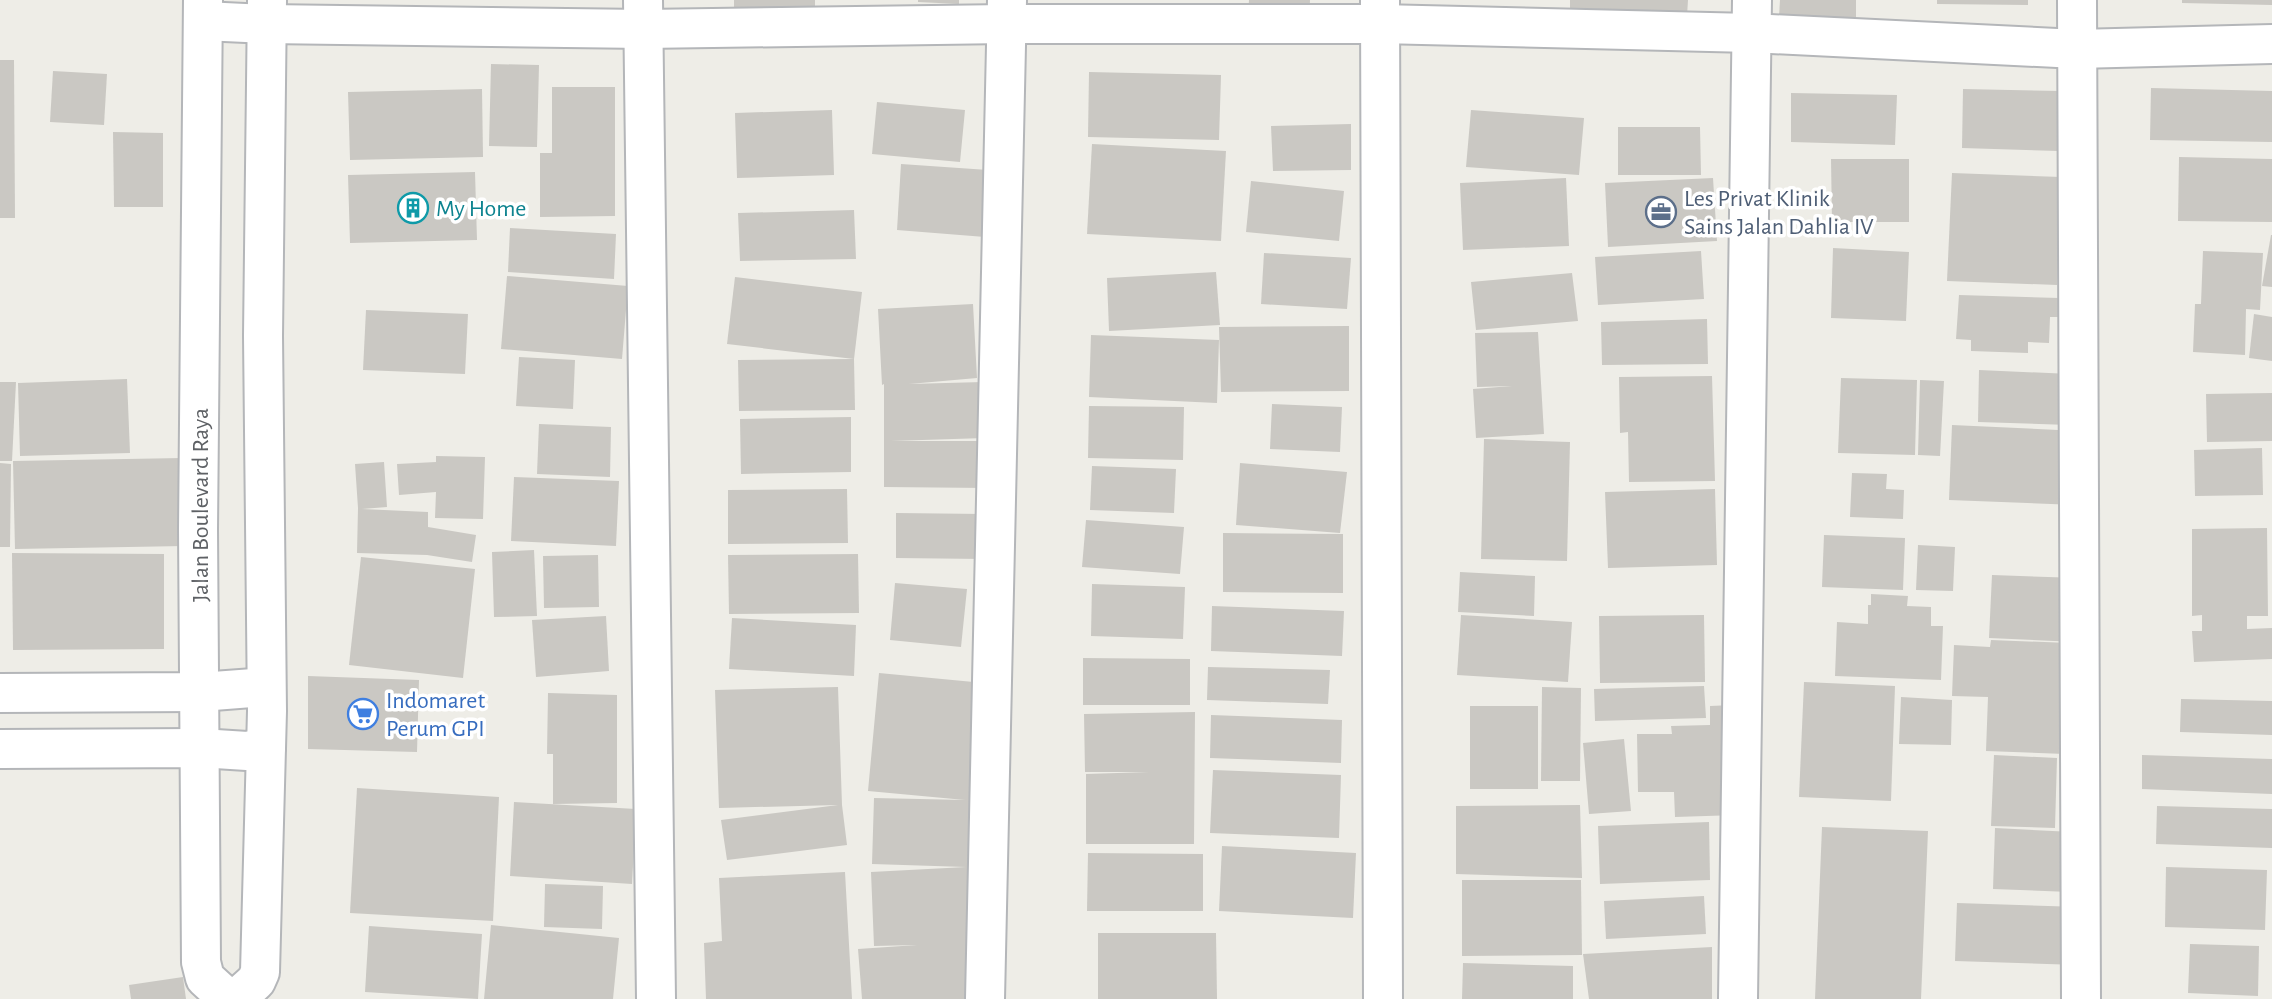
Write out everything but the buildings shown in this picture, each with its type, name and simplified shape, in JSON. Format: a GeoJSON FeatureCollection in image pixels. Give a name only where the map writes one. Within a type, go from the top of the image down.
{"type":"FeatureCollection","features":[{"type":"Feature","properties":{"kind":"street"},"geometry":{"type":"LineString","coordinates":[[2077,0],[2081,999]]}},
{"type":"Feature","properties":{"kind":"street"},"geometry":{"type":"LineString","coordinates":[[203,11],[644,14],[1380,12],[1752,17],[2077,49],[2272,44]]}},
{"type":"Feature","properties":{"kind":"street","name":"Jalan Boulevard Raya"},"geometry":{"type":"LineString","coordinates":[[203,11],[198,529],[201,962],[205,978],[228,999]]}},
{"type":"Feature","properties":{"kind":"street"},"geometry":{"type":"LineString","coordinates":[[236,999],[256,981],[260,972],[266,747],[263,337],[267,12]]}},
{"type":"Feature","properties":{"kind":"street"},"geometry":{"type":"LineString","coordinates":[[985,999],[1007,12]]}},
{"type":"Feature","properties":{"kind":"street"},"geometry":{"type":"LineString","coordinates":[[1380,12],[1382,999]]}},
{"type":"Feature","properties":{"kind":"street"},"geometry":{"type":"LineString","coordinates":[[644,14],[656,999]]}},
{"type":"Feature","properties":{"kind":"street"},"geometry":{"type":"LineString","coordinates":[[1738,999],[1752,17]]}},
{"type":"Feature","properties":{"kind":"street"},"geometry":{"type":"LineString","coordinates":[[0,693],[200,692],[266,687]]}},
{"type":"Feature","properties":{"kind":"street"},"geometry":{"type":"LineString","coordinates":[[0,749],[200,748],[247,751],[266,747]]}},
{"type":"Feature","properties":{"kind":"place","name":"My Home"},"geometry":{"type":"Point","coordinates":[413,208]}},
{"type":"Feature","properties":{"kind":"place","name":"Les Privat Klinik Sains Jalan Dahlia IV"},"geometry":{"type":"Point","coordinates":[1661,212]}},
{"type":"Feature","properties":{"kind":"place","name":"Indomaret Perum GPI"},"geometry":{"type":"Point","coordinates":[363,714]}}]}
